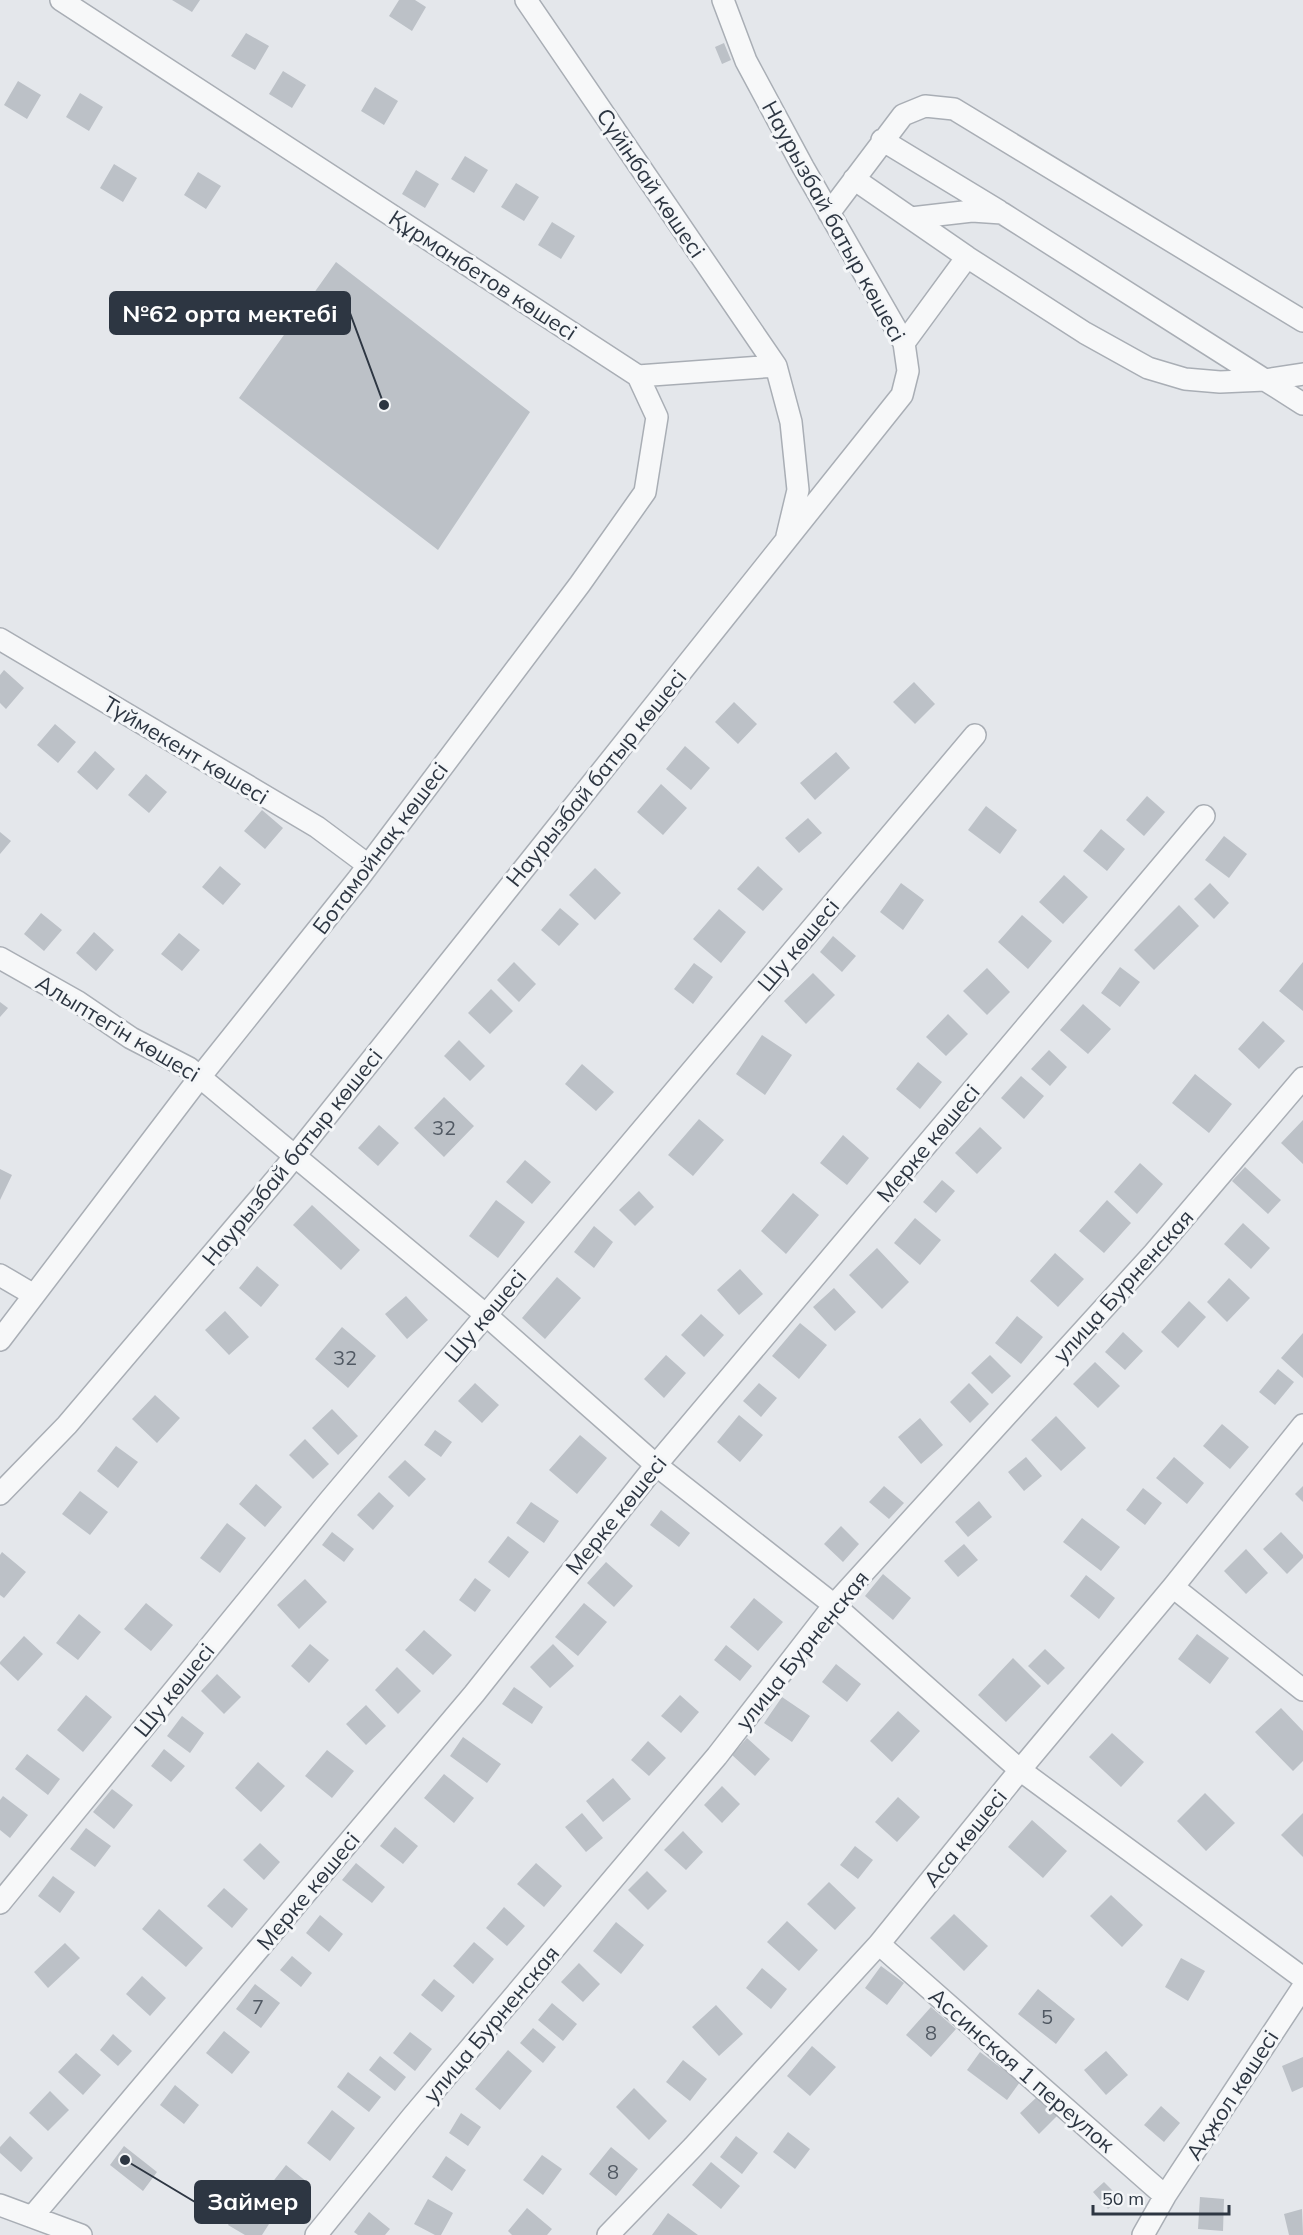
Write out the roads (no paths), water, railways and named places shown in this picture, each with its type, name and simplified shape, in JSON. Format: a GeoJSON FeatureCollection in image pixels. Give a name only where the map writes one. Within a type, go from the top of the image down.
{"type":"FeatureCollection","features":[{"type":"Feature","properties":{"kind":"street","name":"Құрманбетов көшесі"},"geometry":{"type":"LineString","coordinates":[[61,0],[638,376]]}},
{"type":"Feature","properties":{"kind":"street","name":"Сүйінбай көшесі"},"geometry":{"type":"LineString","coordinates":[[526,0],[776,366]]}},
{"type":"Feature","properties":{"kind":"street","name":"Наурызбай батыр көшесі"},"geometry":{"type":"LineString","coordinates":[[0,1494],[67,1425],[295,1157],[902,394],[908,371],[904,343],[829,213],[746,61],[723,0]]}},
{"type":"Feature","properties":{"kind":"street"},"geometry":{"type":"LineString","coordinates":[[829,213],[903,115],[925,105],[954,109],[1303,321]]}},
{"type":"Feature","properties":{"kind":"street"},"geometry":{"type":"LineString","coordinates":[[882,140],[1002,213],[1303,404]]}},
{"type":"Feature","properties":{"kind":"street"},"geometry":{"type":"LineString","coordinates":[[854,179],[1085,333],[1148,368],[1185,379],[1220,382],[1265,380],[1303,374]]}},
{"type":"Feature","properties":{"kind":"street"},"geometry":{"type":"LineString","coordinates":[[911,218],[972,211],[1002,213]]}},
{"type":"Feature","properties":{"kind":"street"},"geometry":{"type":"LineString","coordinates":[[904,343],[967,256]]}},
{"type":"Feature","properties":{"kind":"street"},"geometry":{"type":"LineString","coordinates":[[638,376],[776,366],[791,422],[798,490],[785,542]]}},
{"type":"Feature","properties":{"kind":"street","name":"Ботамойнақ көшесі"},"geometry":{"type":"LineString","coordinates":[[0,1340],[200,1077],[368,865],[580,584],[645,492],[657,417],[638,376]]}},
{"type":"Feature","properties":{"kind":"street","name":"Түймекент көшесі"},"geometry":{"type":"LineString","coordinates":[[0,639],[317,827],[368,865]]}},
{"type":"Feature","properties":{"kind":"street","name":"Шу көшесі"},"geometry":{"type":"LineString","coordinates":[[0,1903],[329,1501],[975,735]]}},
{"type":"Feature","properties":{"kind":"street","name":"Мерке көшесі"},"geometry":{"type":"LineString","coordinates":[[32,2217],[474,1694],[656,1465],[1204,816]]}},
{"type":"Feature","properties":{"kind":"street","name":"Алыптегін көшесі"},"geometry":{"type":"LineString","coordinates":[[0,958],[78,1002],[131,1038],[189,1068],[486,1315],[656,1465],[834,1605],[1020,1770],[1303,1978]]}},
{"type":"Feature","properties":{"kind":"street","name":"улица Бурненская"},"geometry":{"type":"LineString","coordinates":[[316,2235],[717,1756],[834,1605],[1154,1253],[1303,1078]]}},
{"type":"Feature","properties":{"kind":"street"},"geometry":{"type":"LineString","coordinates":[[0,1275],[34,1295]]}},
{"type":"Feature","properties":{"kind":"street","name":"Аса көшесі"},"geometry":{"type":"LineString","coordinates":[[608,2235],[693,2147],[879,1944],[1173,1587],[1303,1425]]}},
{"type":"Feature","properties":{"kind":"street"},"geometry":{"type":"LineString","coordinates":[[1173,1587],[1303,1690]]}},
{"type":"Feature","properties":{"kind":"street","name":"Ассинская 1 переулок"},"geometry":{"type":"LineString","coordinates":[[879,1944],[1165,2196]]}},
{"type":"Feature","properties":{"kind":"street","name":"Ақжол көшесі"},"geometry":{"type":"LineString","coordinates":[[1143,2235],[1165,2196],[1303,1987]]}},
{"type":"Feature","properties":{"kind":"street"},"geometry":{"type":"LineString","coordinates":[[0,2205],[81,2235]]}},
{"type":"Feature","properties":{"kind":"place","name":"№62 орта мектебі"},"geometry":{"type":"Point","coordinates":[384,405]}},
{"type":"Feature","properties":{"kind":"place","name":"Займер"},"geometry":{"type":"Point","coordinates":[125,2160]}}]}
